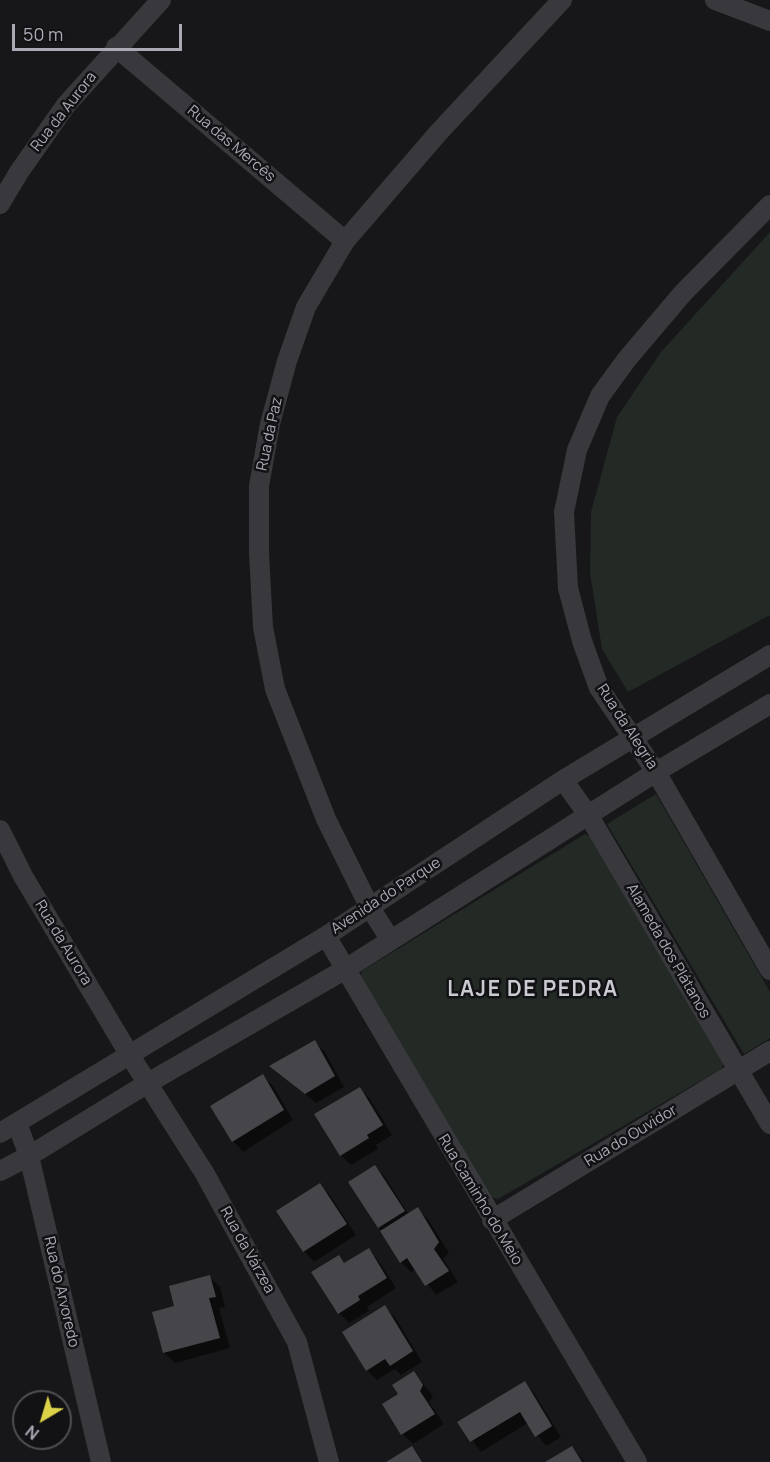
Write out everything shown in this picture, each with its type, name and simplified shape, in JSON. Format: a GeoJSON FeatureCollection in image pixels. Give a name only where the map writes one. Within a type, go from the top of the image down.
{"type":"FeatureCollection","features":[{"type":"Feature","properties":{"kind":"street","name":"Rua da Aurora"},"geometry":{"type":"LineString","coordinates":[[0,204],[19,172],[66,105],[116,47],[161,0]]}},
{"type":"Feature","properties":{"kind":"street","name":"Rua da Paz"},"geometry":{"type":"LineString","coordinates":[[390,939],[369,906],[326,819],[274,688],[263,627],[259,553],[259,486],[275,403],[306,307],[345,241],[431,140],[562,0]]}},
{"type":"Feature","properties":{"kind":"street"},"geometry":{"type":"LineString","coordinates":[[715,0],[770,21]]}},
{"type":"Feature","properties":{"kind":"street","name":"Rua das Mercês"},"geometry":{"type":"LineString","coordinates":[[116,47],[345,241]]}},
{"type":"Feature","properties":{"kind":"street","name":"Rua da Alegria"},"geometry":{"type":"LineString","coordinates":[[770,205],[683,293],[627,358],[600,396],[577,450],[564,512],[568,588],[582,641],[599,688],[656,772],[770,970]]}},
{"type":"Feature","properties":{"kind":"street","name":"Avenida do Parque"},"geometry":{"type":"LineString","coordinates":[[0,1132],[326,936],[563,780],[633,741],[770,655]]}},
{"type":"Feature","properties":{"kind":"street"},"geometry":{"type":"LineString","coordinates":[[0,1171],[344,970],[656,772],[770,704]]}},
{"type":"Feature","properties":{"kind":"street","name":"Alameda dos Plátanos"},"geometry":{"type":"LineString","coordinates":[[563,780],[589,816],[770,1124]]}},
{"type":"Feature","properties":{"kind":"street","name":"Rua da Aurora"},"geometry":{"type":"LineString","coordinates":[[0,830],[23,876],[129,1054]]}},
{"type":"Feature","properties":{"kind":"street","name":"Rua Caminho do Meio"},"geometry":{"type":"LineString","coordinates":[[326,936],[344,970],[637,1462]]}},
{"type":"Feature","properties":{"kind":"street","name":"Rua do Ouvidor"},"geometry":{"type":"LineString","coordinates":[[492,1220],[770,1051]]}},
{"type":"Feature","properties":{"kind":"street","name":"Rua da Várzea"},"geometry":{"type":"LineString","coordinates":[[129,1054],[205,1174],[297,1342],[329,1462]]}},
{"type":"Feature","properties":{"kind":"street","name":"Rua do Arvoredo"},"geometry":{"type":"LineString","coordinates":[[17,1123],[29,1156],[101,1462]]}},
{"type":"Feature","properties":{"kind":"shaded area"},"geometry":{"type":"Polygon","coordinates":[[[770,232],[770,615],[628,692],[602,649],[590,573],[591,512],[617,417],[661,352],[770,232]]]}},
{"type":"Feature","properties":{"kind":"shaded area"},"geometry":{"type":"Polygon","coordinates":[[[656,794],[770,992],[770,1038],[744,1054],[607,824],[656,794]]]}},
{"type":"Feature","properties":{"kind":"shaded area"},"geometry":{"type":"Polygon","coordinates":[[[585,834],[594,839],[725,1062],[721,1069],[498,1199],[490,1197],[360,978],[362,971],[585,834]]]}},
{"type":"Feature","properties":{"kind":"building"},"geometry":{"type":"Polygon","coordinates":[[[315,1040],[335,1076],[305,1094],[269,1066],[315,1040]]]}},
{"type":"Feature","properties":{"kind":"building"},"geometry":{"type":"Polygon","coordinates":[[[263,1074],[284,1110],[232,1142],[210,1106],[263,1074]]]}},
{"type":"Feature","properties":{"kind":"building"},"geometry":{"type":"Polygon","coordinates":[[[360,1087],[383,1125],[367,1135],[369,1138],[340,1156],[314,1114],[360,1087]]]}},
{"type":"Feature","properties":{"kind":"building"},"geometry":{"type":"Polygon","coordinates":[[[375,1165],[405,1211],[378,1228],[348,1182],[375,1165]]]}},
{"type":"Feature","properties":{"kind":"building"},"geometry":{"type":"Polygon","coordinates":[[[320,1183],[347,1224],[303,1252],[276,1211],[320,1183]]]}},
{"type":"Feature","properties":{"kind":"building"},"geometry":{"type":"Polygon","coordinates":[[[418,1207],[439,1242],[434,1249],[449,1271],[425,1286],[407,1258],[400,1263],[380,1231],[418,1207]]]}},
{"type":"Feature","properties":{"kind":"building"},"geometry":{"type":"Polygon","coordinates":[[[369,1248],[387,1278],[358,1296],[360,1300],[338,1314],[311,1272],[339,1255],[344,1263],[369,1248]]]}},
{"type":"Feature","properties":{"kind":"building"},"geometry":{"type":"Polygon","coordinates":[[[210,1275],[216,1297],[209,1298],[220,1338],[163,1353],[152,1312],[174,1306],[169,1286],[210,1275]]]}},
{"type":"Feature","properties":{"kind":"building"},"geometry":{"type":"Polygon","coordinates":[[[385,1305],[413,1351],[390,1366],[385,1359],[366,1371],[342,1332],[385,1305]]]}},
{"type":"Feature","properties":{"kind":"building"},"geometry":{"type":"Polygon","coordinates":[[[414,1371],[423,1385],[420,1391],[435,1414],[401,1435],[382,1404],[398,1394],[392,1385],[414,1371]]]}},
{"type":"Feature","properties":{"kind":"building"},"geometry":{"type":"Polygon","coordinates":[[[525,1381],[552,1426],[535,1437],[520,1412],[470,1442],[457,1422],[525,1381]]]}},
{"type":"Feature","properties":{"kind":"building"},"geometry":{"type":"Polygon","coordinates":[[[412,1446],[422,1462],[386,1462],[412,1446]]]}},
{"type":"Feature","properties":{"kind":"building"},"geometry":{"type":"Polygon","coordinates":[[[572,1446],[582,1462],[545,1462],[572,1446]]]}},
{"type":"Feature","properties":{"kind":"district","name":"LAJE DE PEDRA"},"geometry":{"type":"Point","coordinates":[533,990]}}]}
